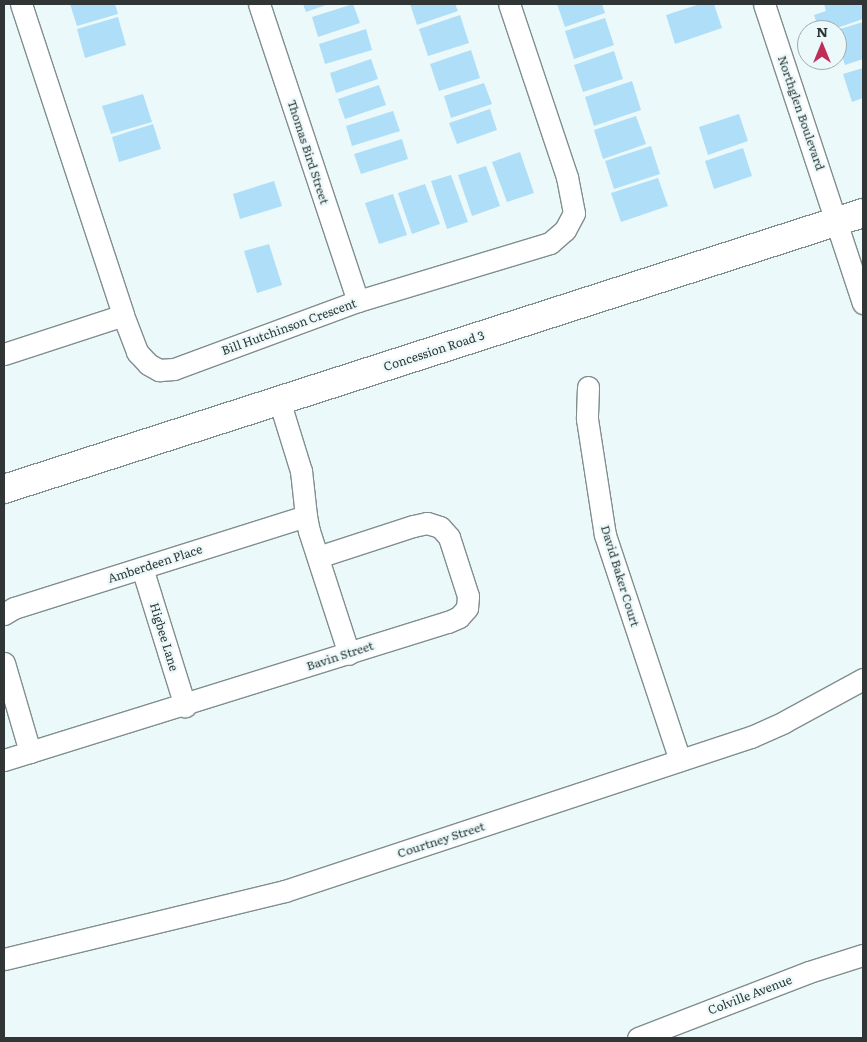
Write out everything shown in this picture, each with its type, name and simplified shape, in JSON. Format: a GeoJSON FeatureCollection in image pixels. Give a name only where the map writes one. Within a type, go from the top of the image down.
{"type":"FeatureCollection","features":[{"type":"Feature","properties":{"kind":"street","name":"Bill Hutchinson Crescent"},"geometry":{"type":"LineString","coordinates":[[20,4],[137,352],[148,364],[159,370],[174,370],[358,301],[550,243],[565,230],[574,213],[567,177],[509,4]]}},
{"type":"Feature","properties":{"kind":"street","name":"Thomas Bird Street"},"geometry":{"type":"LineString","coordinates":[[259,4],[358,301]]}},
{"type":"Feature","properties":{"kind":"street","name":"Northglen Boulevard"},"geometry":{"type":"LineString","coordinates":[[764,4],[863,303]]}},
{"type":"Feature","properties":{"kind":"street","name":"Concession Road 3"},"geometry":{"type":"LineString","coordinates":[[4,488],[863,213]]}},
{"type":"Feature","properties":{"kind":"street"},"geometry":{"type":"LineString","coordinates":[[4,354],[123,315]]}},
{"type":"Feature","properties":{"kind":"street","name":"David Baker Court"},"geometry":{"type":"LineString","coordinates":[[588,387],[587,419],[605,534],[680,760]]}},
{"type":"Feature","properties":{"kind":"street"},"geometry":{"type":"LineString","coordinates":[[279,400],[301,471],[306,516],[349,654]]}},
{"type":"Feature","properties":{"kind":"street","name":"Amberdeen Place"},"geometry":{"type":"LineString","coordinates":[[4,614],[14,608],[306,516]]}},
{"type":"Feature","properties":{"kind":"street","name":"Bavin Street"},"geometry":{"type":"LineString","coordinates":[[4,760],[185,706],[349,654],[459,617],[467,608],[468,596],[449,537],[440,528],[427,523],[318,557]]}},
{"type":"Feature","properties":{"kind":"street","name":"Higbee Lane"},"geometry":{"type":"LineString","coordinates":[[142,568],[185,706]]}},
{"type":"Feature","properties":{"kind":"street"},"geometry":{"type":"LineString","coordinates":[[4,663],[30,752]]}},
{"type":"Feature","properties":{"kind":"street","name":"Courtney Street"},"geometry":{"type":"LineString","coordinates":[[4,959],[285,891],[768,730],[863,679]]}},
{"type":"Feature","properties":{"kind":"street","name":"Colville Avenue"},"geometry":{"type":"LineString","coordinates":[[638,1038],[809,972],[863,955]]}},
{"type":"Feature","properties":{"kind":"building"},"geometry":{"type":"Polygon","coordinates":[[[70,4],[115,4],[118,14],[77,26],[70,4]]]}},
{"type":"Feature","properties":{"kind":"building"},"geometry":{"type":"Polygon","coordinates":[[[303,4],[329,4],[306,12],[303,4]]]}},
{"type":"Feature","properties":{"kind":"building"},"geometry":{"type":"Polygon","coordinates":[[[353,4],[360,23],[318,37],[312,17],[353,4]]]}},
{"type":"Feature","properties":{"kind":"building"},"geometry":{"type":"Polygon","coordinates":[[[410,4],[455,4],[458,11],[417,25],[410,4]]]}},
{"type":"Feature","properties":{"kind":"building"},"geometry":{"type":"Polygon","coordinates":[[[557,4],[602,4],[605,13],[565,27],[557,4]]]}},
{"type":"Feature","properties":{"kind":"building"},"geometry":{"type":"Polygon","coordinates":[[[700,4],[714,4],[722,28],[675,44],[666,15],[700,4]]]}},
{"type":"Feature","properties":{"kind":"building"},"geometry":{"type":"Polygon","coordinates":[[[824,4],[863,4],[863,19],[847,24],[847,20],[816,20],[814,15],[826,11],[824,4]]]}},
{"type":"Feature","properties":{"kind":"building"},"geometry":{"type":"Polygon","coordinates":[[[460,15],[469,43],[428,56],[419,29],[460,15]]]}},
{"type":"Feature","properties":{"kind":"building"},"geometry":{"type":"Polygon","coordinates":[[[118,17],[126,45],[85,58],[77,29],[118,17]]]}},
{"type":"Feature","properties":{"kind":"building"},"geometry":{"type":"Polygon","coordinates":[[[605,18],[614,45],[574,59],[565,31],[605,18]]]}},
{"type":"Feature","properties":{"kind":"building"},"geometry":{"type":"Polygon","coordinates":[[[863,22],[863,59],[847,64],[847,27],[863,22]]]}},
{"type":"Feature","properties":{"kind":"building"},"geometry":{"type":"Polygon","coordinates":[[[366,29],[372,50],[325,64],[319,44],[366,29]]]}},
{"type":"Feature","properties":{"kind":"building"},"geometry":{"type":"Polygon","coordinates":[[[471,50],[480,78],[439,91],[430,64],[471,50]]]}},
{"type":"Feature","properties":{"kind":"building"},"geometry":{"type":"Polygon","coordinates":[[[614,51],[623,79],[583,92],[574,65],[614,51]]]}},
{"type":"Feature","properties":{"kind":"building"},"geometry":{"type":"Polygon","coordinates":[[[371,59],[378,79],[336,93],[330,73],[371,59]]]}},
{"type":"Feature","properties":{"kind":"building"},"geometry":{"type":"Polygon","coordinates":[[[863,68],[863,98],[852,102],[843,74],[863,68]]]}},
{"type":"Feature","properties":{"kind":"building"},"geometry":{"type":"Polygon","coordinates":[[[632,81],[641,110],[594,126],[585,97],[632,81]]]}},
{"type":"Feature","properties":{"kind":"building"},"geometry":{"type":"Polygon","coordinates":[[[484,83],[492,104],[451,118],[444,96],[484,83]]]}},
{"type":"Feature","properties":{"kind":"building"},"geometry":{"type":"Polygon","coordinates":[[[379,85],[386,105],[345,119],[338,99],[379,85]]]}},
{"type":"Feature","properties":{"kind":"building"},"geometry":{"type":"Polygon","coordinates":[[[143,94],[152,122],[111,134],[102,106],[143,94]]]}},
{"type":"Feature","properties":{"kind":"building"},"geometry":{"type":"Polygon","coordinates":[[[490,109],[497,130],[457,144],[449,123],[490,109]]]}},
{"type":"Feature","properties":{"kind":"building"},"geometry":{"type":"Polygon","coordinates":[[[393,111],[400,131],[352,146],[346,126],[393,111]]]}},
{"type":"Feature","properties":{"kind":"building"},"geometry":{"type":"Polygon","coordinates":[[[739,114],[748,141],[708,155],[699,127],[739,114]]]}},
{"type":"Feature","properties":{"kind":"building"},"geometry":{"type":"Polygon","coordinates":[[[636,116],[646,144],[603,159],[594,130],[636,116]]]}},
{"type":"Feature","properties":{"kind":"building"},"geometry":{"type":"Polygon","coordinates":[[[153,124],[161,149],[119,162],[112,137],[153,124]]]}},
{"type":"Feature","properties":{"kind":"building"},"geometry":{"type":"Polygon","coordinates":[[[402,139],[408,159],[361,174],[354,154],[402,139]]]}},
{"type":"Feature","properties":{"kind":"building"},"geometry":{"type":"Polygon","coordinates":[[[651,146],[660,174],[614,189],[605,161],[651,146]]]}},
{"type":"Feature","properties":{"kind":"building"},"geometry":{"type":"Polygon","coordinates":[[[743,148],[752,176],[714,189],[705,161],[743,148]]]}},
{"type":"Feature","properties":{"kind":"building"},"geometry":{"type":"Polygon","coordinates":[[[520,152],[534,193],[507,202],[492,162],[520,152]]]}},
{"type":"Feature","properties":{"kind":"building"},"geometry":{"type":"Polygon","coordinates":[[[486,166],[500,206],[472,216],[458,175],[486,166]]]}},
{"type":"Feature","properties":{"kind":"building"},"geometry":{"type":"Polygon","coordinates":[[[451,175],[468,222],[447,229],[431,181],[451,175]]]}},
{"type":"Feature","properties":{"kind":"building"},"geometry":{"type":"Polygon","coordinates":[[[658,178],[668,206],[621,222],[611,193],[658,178]]]}},
{"type":"Feature","properties":{"kind":"building"},"geometry":{"type":"Polygon","coordinates":[[[274,181],[282,206],[240,219],[233,194],[274,181]]]}},
{"type":"Feature","properties":{"kind":"building"},"geometry":{"type":"Polygon","coordinates":[[[425,184],[440,224],[412,234],[398,193],[425,184]]]}},
{"type":"Feature","properties":{"kind":"building"},"geometry":{"type":"Polygon","coordinates":[[[393,194],[407,235],[379,244],[365,203],[393,194]]]}},
{"type":"Feature","properties":{"kind":"building"},"geometry":{"type":"Polygon","coordinates":[[[269,244],[282,285],[257,293],[244,251],[269,244]]]}}]}
